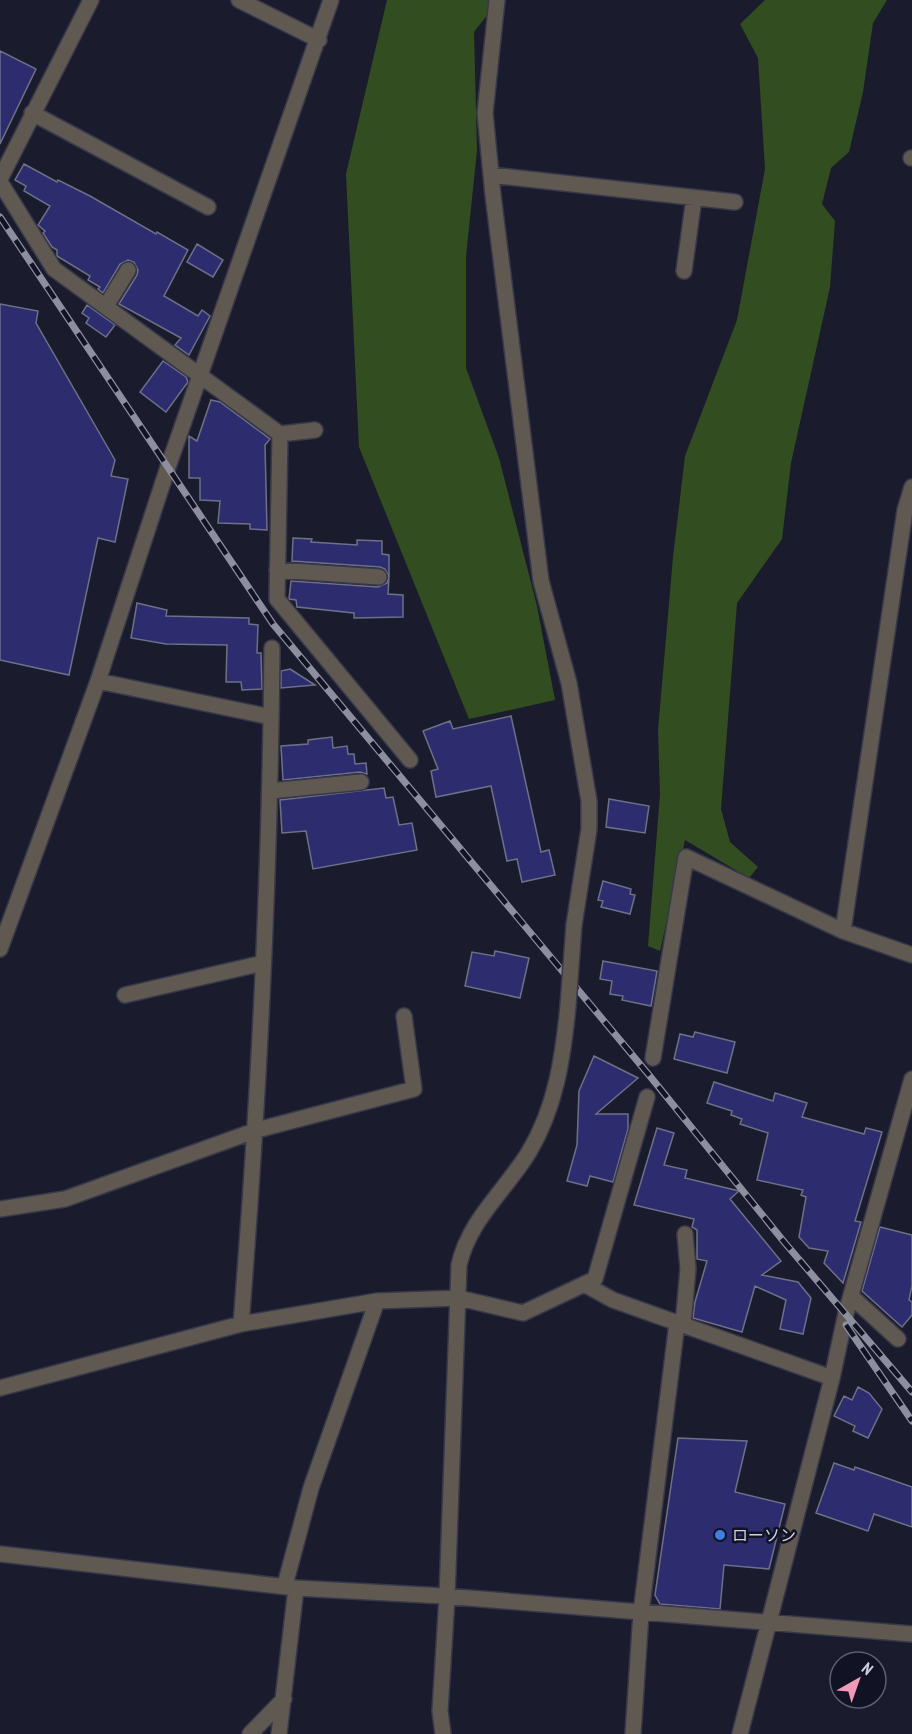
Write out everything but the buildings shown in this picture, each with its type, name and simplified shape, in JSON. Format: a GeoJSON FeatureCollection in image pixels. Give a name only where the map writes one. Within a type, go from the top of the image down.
{"type":"FeatureCollection","features":[{"type":"Feature","properties":{"kind":"street"},"geometry":{"type":"LineString","coordinates":[[92,0],[32,113],[0,181],[54,269],[200,373],[280,434],[315,430]]}},
{"type":"Feature","properties":{"kind":"street"},"geometry":{"type":"LineString","coordinates":[[239,0],[319,40]]}},
{"type":"Feature","properties":{"kind":"street"},"geometry":{"type":"LineString","coordinates":[[0,949],[98,681],[200,373],[319,40],[331,0]]}},
{"type":"Feature","properties":{"kind":"street"},"geometry":{"type":"LineString","coordinates":[[443,1734],[440,1711],[447,1597],[459,1265],[464,1245],[472,1228],[529,1152],[551,1107],[562,1061],[574,925],[589,830],[589,801],[568,683],[541,581],[491,175],[485,113],[497,0]]}},
{"type":"Feature","properties":{"kind":"street"},"geometry":{"type":"LineString","coordinates":[[32,113],[208,207]]}},
{"type":"Feature","properties":{"kind":"street"},"geometry":{"type":"LineString","coordinates":[[491,175],[735,202]]}},
{"type":"Feature","properties":{"kind":"street"},"geometry":{"type":"LineString","coordinates":[[684,271],[694,198]]}},
{"type":"Feature","properties":{"kind":"street"},"geometry":{"type":"LineString","coordinates":[[106,306],[128,270]]}},
{"type":"Feature","properties":{"kind":"street"},"geometry":{"type":"LineString","coordinates":[[280,434],[277,599],[410,760]]}},
{"type":"Feature","properties":{"kind":"street"},"geometry":{"type":"LineString","coordinates":[[843,931],[903,521],[912,487]]}},
{"type":"Feature","properties":{"kind":"street"},"geometry":{"type":"LineString","coordinates":[[277,570],[379,577]]}},
{"type":"Feature","properties":{"kind":"street"},"geometry":{"type":"LineString","coordinates":[[241,1324],[256,1130],[270,791],[272,648]]}},
{"type":"Feature","properties":{"kind":"street"},"geometry":{"type":"LineString","coordinates":[[98,681],[271,717]]}},
{"type":"Feature","properties":{"kind":"street"},"geometry":{"type":"LineString","coordinates":[[270,791],[361,782]]}},
{"type":"Feature","properties":{"kind":"street"},"geometry":{"type":"LineString","coordinates":[[653,1058],[686,857],[843,931],[912,955]]}},
{"type":"Feature","properties":{"kind":"street"},"geometry":{"type":"LineString","coordinates":[[125,995],[263,963]]}},
{"type":"Feature","properties":{"kind":"street"},"geometry":{"type":"LineString","coordinates":[[0,1209],[65,1199],[256,1130],[414,1089],[404,1016]]}},
{"type":"Feature","properties":{"kind":"street"},"geometry":{"type":"LineString","coordinates":[[740,1734],[832,1378],[846,1313],[912,1079]]}},
{"type":"Feature","properties":{"kind":"street"},"geometry":{"type":"LineString","coordinates":[[0,1388],[241,1324],[377,1301],[459,1298],[523,1313],[595,1279],[647,1097]]}},
{"type":"Feature","properties":{"kind":"street"},"geometry":{"type":"LineString","coordinates":[[633,1734],[641,1612],[688,1269],[685,1234]]}},
{"type":"Feature","properties":{"kind":"street"},"geometry":{"type":"LineString","coordinates":[[584,1284],[613,1300],[832,1378]]}},
{"type":"Feature","properties":{"kind":"street"},"geometry":{"type":"LineString","coordinates":[[852,1297],[898,1339]]}},
{"type":"Feature","properties":{"kind":"street"},"geometry":{"type":"LineString","coordinates":[[279,1734],[285,1699],[290,1586],[311,1488],[377,1301]]}},
{"type":"Feature","properties":{"kind":"street"},"geometry":{"type":"LineString","coordinates":[[0,1554],[290,1586],[912,1634]]}},
{"type":"Feature","properties":{"kind":"street"},"geometry":{"type":"LineString","coordinates":[[249,1734],[285,1699]]}},
{"type":"Feature","properties":{"kind":"green space"},"geometry":{"type":"Polygon","coordinates":[[[387,0],[499,0],[474,32],[477,150],[466,257],[466,368],[499,458],[537,606],[555,700],[469,719],[359,447],[346,174],[387,0]]]}},
{"type":"Feature","properties":{"kind":"green space"},"geometry":{"type":"Polygon","coordinates":[[[765,0],[887,0],[873,23],[863,92],[849,152],[831,168],[822,204],[835,221],[830,287],[791,463],[782,539],[737,603],[721,809],[730,842],[758,867],[749,878],[685,840],[660,951],[648,946],[660,794],[658,730],[673,557],[685,456],[737,320],[765,169],[758,58],[740,24],[765,0]]]}},
{"type":"Feature","properties":{"kind":"railway"},"geometry":{"type":"LineString","coordinates":[[0,217],[273,624],[649,1075],[785,1243],[912,1392]]}},
{"type":"Feature","properties":{"kind":"railway"},"geometry":{"type":"LineString","coordinates":[[846,1325],[912,1421]]}},
{"type":"Feature","properties":{"kind":"place","name":"ローソン"},"geometry":{"type":"Point","coordinates":[720,1535]}}]}
